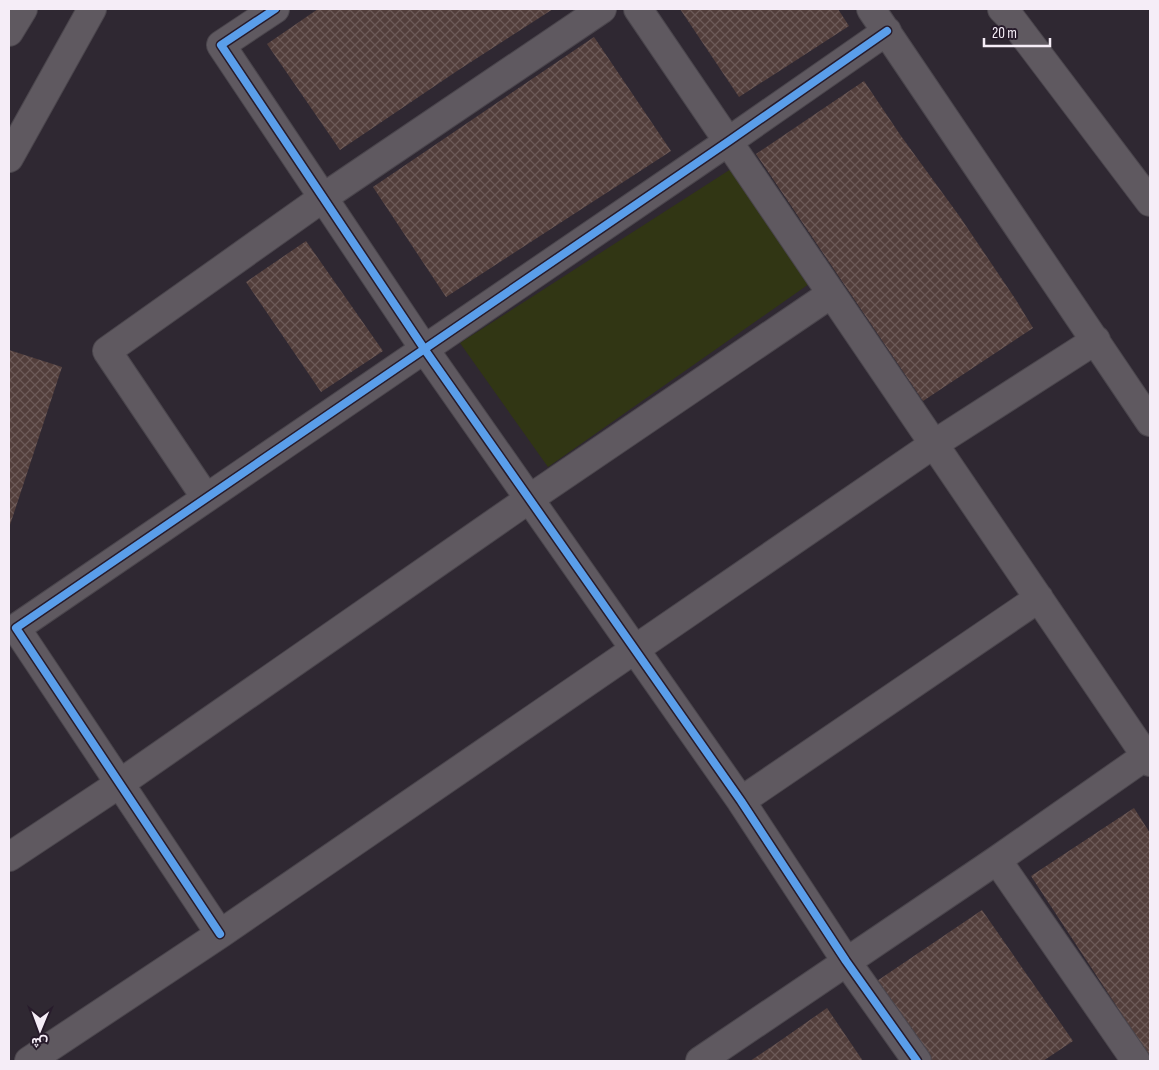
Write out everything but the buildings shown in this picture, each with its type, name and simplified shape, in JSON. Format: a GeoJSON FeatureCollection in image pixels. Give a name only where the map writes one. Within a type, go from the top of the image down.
{"type":"FeatureCollection","features":[{"type":"Feature","properties":{"kind":"street"},"geometry":{"type":"LineString","coordinates":[[9,32],[23,9]]}},
{"type":"Feature","properties":{"kind":"street"},"geometry":{"type":"LineString","coordinates":[[9,158],[92,9]]}},
{"type":"Feature","properties":{"kind":"street"},"geometry":{"type":"LineString","coordinates":[[275,9],[221,45],[425,350],[741,801],[846,961],[917,1061]]}},
{"type":"Feature","properties":{"kind":"street"},"geometry":{"type":"LineString","coordinates":[[206,498],[107,351],[324,197],[602,9]]}},
{"type":"Feature","properties":{"kind":"street"},"geometry":{"type":"LineString","coordinates":[[638,9],[1149,757],[700,1061]]}},
{"type":"Feature","properties":{"kind":"street"},"geometry":{"type":"LineString","coordinates":[[871,9],[1150,422]]}},
{"type":"Feature","properties":{"kind":"street"},"geometry":{"type":"LineString","coordinates":[[1010,12],[1150,202]]}},
{"type":"Feature","properties":{"kind":"street"},"geometry":{"type":"LineString","coordinates":[[220,934],[16,628],[729,142],[887,31]]}},
{"type":"Feature","properties":{"kind":"street"},"geometry":{"type":"LineString","coordinates":[[9,857],[119,784],[529,499],[831,294]]}},
{"type":"Feature","properties":{"kind":"street"},"geometry":{"type":"LineString","coordinates":[[29,1061],[220,934],[934,444],[1096,340]]}},
{"type":"Feature","properties":{"kind":"street"},"geometry":{"type":"LineString","coordinates":[[741,801],[1039,598]]}},
{"type":"Feature","properties":{"kind":"street"},"geometry":{"type":"LineString","coordinates":[[998,860],[1136,1061]]}},
{"type":"Feature","properties":{"kind":"green space"},"geometry":{"type":"Polygon","coordinates":[[[731,169],[809,284],[548,467],[460,343],[731,169]]]}},
{"type":"Feature","properties":{"kind":"cycle path"},"geometry":{"type":"LineString","coordinates":[[275,9],[221,45],[425,350],[741,801],[846,961],[917,1061]]}},
{"type":"Feature","properties":{"kind":"cycle path"},"geometry":{"type":"LineString","coordinates":[[220,934],[16,628],[887,31]]}}]}
